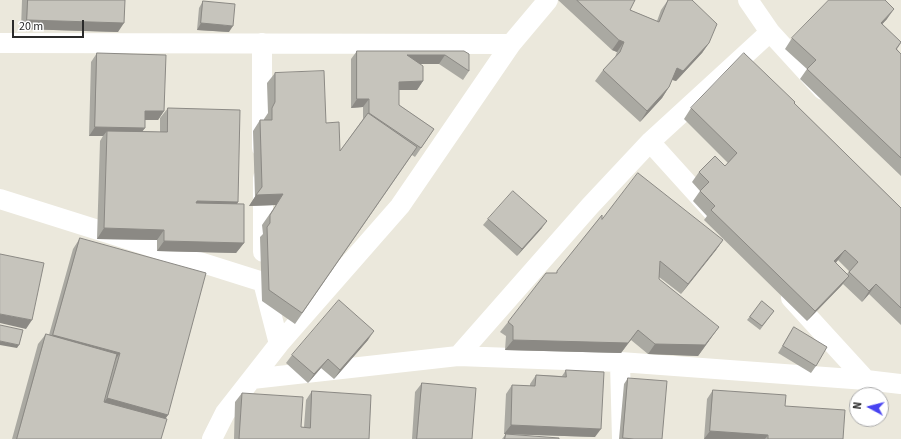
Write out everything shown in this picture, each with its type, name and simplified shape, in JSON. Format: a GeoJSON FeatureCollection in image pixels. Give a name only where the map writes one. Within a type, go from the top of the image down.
{"type":"FeatureCollection","features":[{"type":"Feature","properties":{"kind":"street"},"geometry":{"type":"LineString","coordinates":[[212,439],[225,413],[279,344],[400,206],[511,44],[548,0]]}},
{"type":"Feature","properties":{"kind":"street"},"geometry":{"type":"LineString","coordinates":[[748,0],[770,32],[833,101]]}},
{"type":"Feature","properties":{"kind":"street"},"geometry":{"type":"LineString","coordinates":[[34,22],[34,44]]}},
{"type":"Feature","properties":{"kind":"street"},"geometry":{"type":"LineString","coordinates":[[458,356],[590,206],[650,142],[770,32]]}},
{"type":"Feature","properties":{"kind":"street"},"geometry":{"type":"LineString","coordinates":[[0,43],[511,44]]}},
{"type":"Feature","properties":{"kind":"street"},"geometry":{"type":"LineString","coordinates":[[262,43],[263,282],[279,344]]}},
{"type":"Feature","properties":{"kind":"street"},"geometry":{"type":"LineString","coordinates":[[650,142],[729,230]]}},
{"type":"Feature","properties":{"kind":"street"},"geometry":{"type":"LineString","coordinates":[[0,199],[263,282]]}},
{"type":"Feature","properties":{"kind":"street"},"geometry":{"type":"LineString","coordinates":[[777,282],[866,380]]}},
{"type":"Feature","properties":{"kind":"street"},"geometry":{"type":"LineString","coordinates":[[252,379],[458,356],[620,362],[866,380],[901,384]]}},
{"type":"Feature","properties":{"kind":"street"},"geometry":{"type":"LineString","coordinates":[[620,362],[622,439]]}},
{"type":"Feature","properties":{"kind":"building"},"geometry":{"type":"Polygon","coordinates":[[[28,0],[125,0],[124,23],[27,20],[28,0]]]}},
{"type":"Feature","properties":{"kind":"building"},"geometry":{"type":"Polygon","coordinates":[[[577,0],[635,0],[630,10],[659,22],[668,0],[692,0],[717,24],[709,43],[683,71],[677,68],[669,87],[647,111],[603,70],[620,52],[624,42],[619,40],[577,0]]]}},
{"type":"Feature","properties":{"kind":"building"},"geometry":{"type":"Polygon","coordinates":[[[829,0],[885,0],[894,9],[881,23],[901,42],[896,49],[901,54],[901,158],[807,69],[816,60],[792,38],[829,0]]]}},
{"type":"Feature","properties":{"kind":"building"},"geometry":{"type":"Polygon","coordinates":[[[203,1],[235,4],[233,26],[201,23],[203,1]]]}},
{"type":"Feature","properties":{"kind":"building"},"geometry":{"type":"Polygon","coordinates":[[[357,51],[464,51],[469,54],[469,71],[445,55],[407,55],[423,66],[423,81],[399,82],[399,105],[434,129],[421,148],[369,113],[369,99],[357,99],[357,51]]]}},
{"type":"Feature","properties":{"kind":"building"},"geometry":{"type":"Polygon","coordinates":[[[97,53],[166,55],[164,111],[145,111],[145,128],[95,127],[97,53]]]}},
{"type":"Feature","properties":{"kind":"building"},"geometry":{"type":"Polygon","coordinates":[[[744,53],[901,208],[901,308],[876,284],[869,291],[849,272],[858,262],[845,250],[834,261],[849,276],[815,311],[711,210],[715,206],[700,191],[709,182],[699,172],[715,156],[725,166],[737,153],[691,108],[744,53]]]}},
{"type":"Feature","properties":{"kind":"building"},"geometry":{"type":"Polygon","coordinates":[[[324,71],[326,123],[339,122],[340,151],[368,113],[417,147],[302,313],[269,290],[267,227],[270,223],[270,215],[283,194],[256,195],[262,187],[260,120],[272,120],[272,108],[275,102],[275,73],[324,71]]]}},
{"type":"Feature","properties":{"kind":"building"},"geometry":{"type":"Polygon","coordinates":[[[168,108],[240,110],[238,202],[197,201],[196,203],[244,204],[244,243],[164,241],[164,230],[104,228],[107,131],[167,132],[168,108]]]}},
{"type":"Feature","properties":{"kind":"building"},"geometry":{"type":"Polygon","coordinates":[[[638,173],[723,240],[688,284],[660,261],[659,279],[719,327],[705,345],[655,344],[638,330],[628,343],[513,340],[513,326],[508,322],[546,273],[557,273],[557,271],[602,215],[602,219],[638,173]]]}},
{"type":"Feature","properties":{"kind":"building"},"geometry":{"type":"Polygon","coordinates":[[[513,191],[547,221],[522,249],[488,219],[513,191]]]}},
{"type":"Feature","properties":{"kind":"building"},"geometry":{"type":"Polygon","coordinates":[[[80,238],[206,273],[168,415],[107,398],[120,353],[53,335],[80,238]]]}},
{"type":"Feature","properties":{"kind":"building"},"geometry":{"type":"Polygon","coordinates":[[[0,254],[44,263],[32,320],[0,314],[0,254]]]}},
{"type":"Feature","properties":{"kind":"building"},"geometry":{"type":"Polygon","coordinates":[[[339,300],[374,331],[340,370],[328,359],[314,374],[292,355],[339,300]]]}},
{"type":"Feature","properties":{"kind":"building"},"geometry":{"type":"Polygon","coordinates":[[[762,301],[774,311],[762,326],[750,317],[762,301]]]}},
{"type":"Feature","properties":{"kind":"building"},"geometry":{"type":"Polygon","coordinates":[[[0,325],[23,330],[19,345],[0,341],[0,325]]]}},
{"type":"Feature","properties":{"kind":"building"},"geometry":{"type":"Polygon","coordinates":[[[794,327],[827,347],[816,366],[783,346],[794,327]]]}},
{"type":"Feature","properties":{"kind":"building"},"geometry":{"type":"Polygon","coordinates":[[[46,334],[117,354],[104,402],[167,419],[161,439],[17,439],[46,334]]]}},
{"type":"Feature","properties":{"kind":"building"},"geometry":{"type":"Polygon","coordinates":[[[566,370],[604,372],[601,429],[511,425],[512,385],[535,386],[536,375],[566,377],[566,370]]]}},
{"type":"Feature","properties":{"kind":"building"},"geometry":{"type":"Polygon","coordinates":[[[628,378],[667,381],[662,439],[623,438],[628,378]]]}},
{"type":"Feature","properties":{"kind":"building"},"geometry":{"type":"Polygon","coordinates":[[[422,383],[476,388],[472,439],[417,439],[422,383]]]}},
{"type":"Feature","properties":{"kind":"building"},"geometry":{"type":"Polygon","coordinates":[[[713,390],[786,395],[785,406],[845,410],[843,439],[768,439],[768,435],[710,431],[713,390]]]}},
{"type":"Feature","properties":{"kind":"building"},"geometry":{"type":"Polygon","coordinates":[[[312,391],[371,395],[369,439],[239,439],[242,393],[303,397],[301,427],[310,428],[312,391]]]}},
{"type":"Feature","properties":{"kind":"building"},"geometry":{"type":"Polygon","coordinates":[[[506,434],[559,438],[559,439],[505,439],[506,434]]]}}]}
